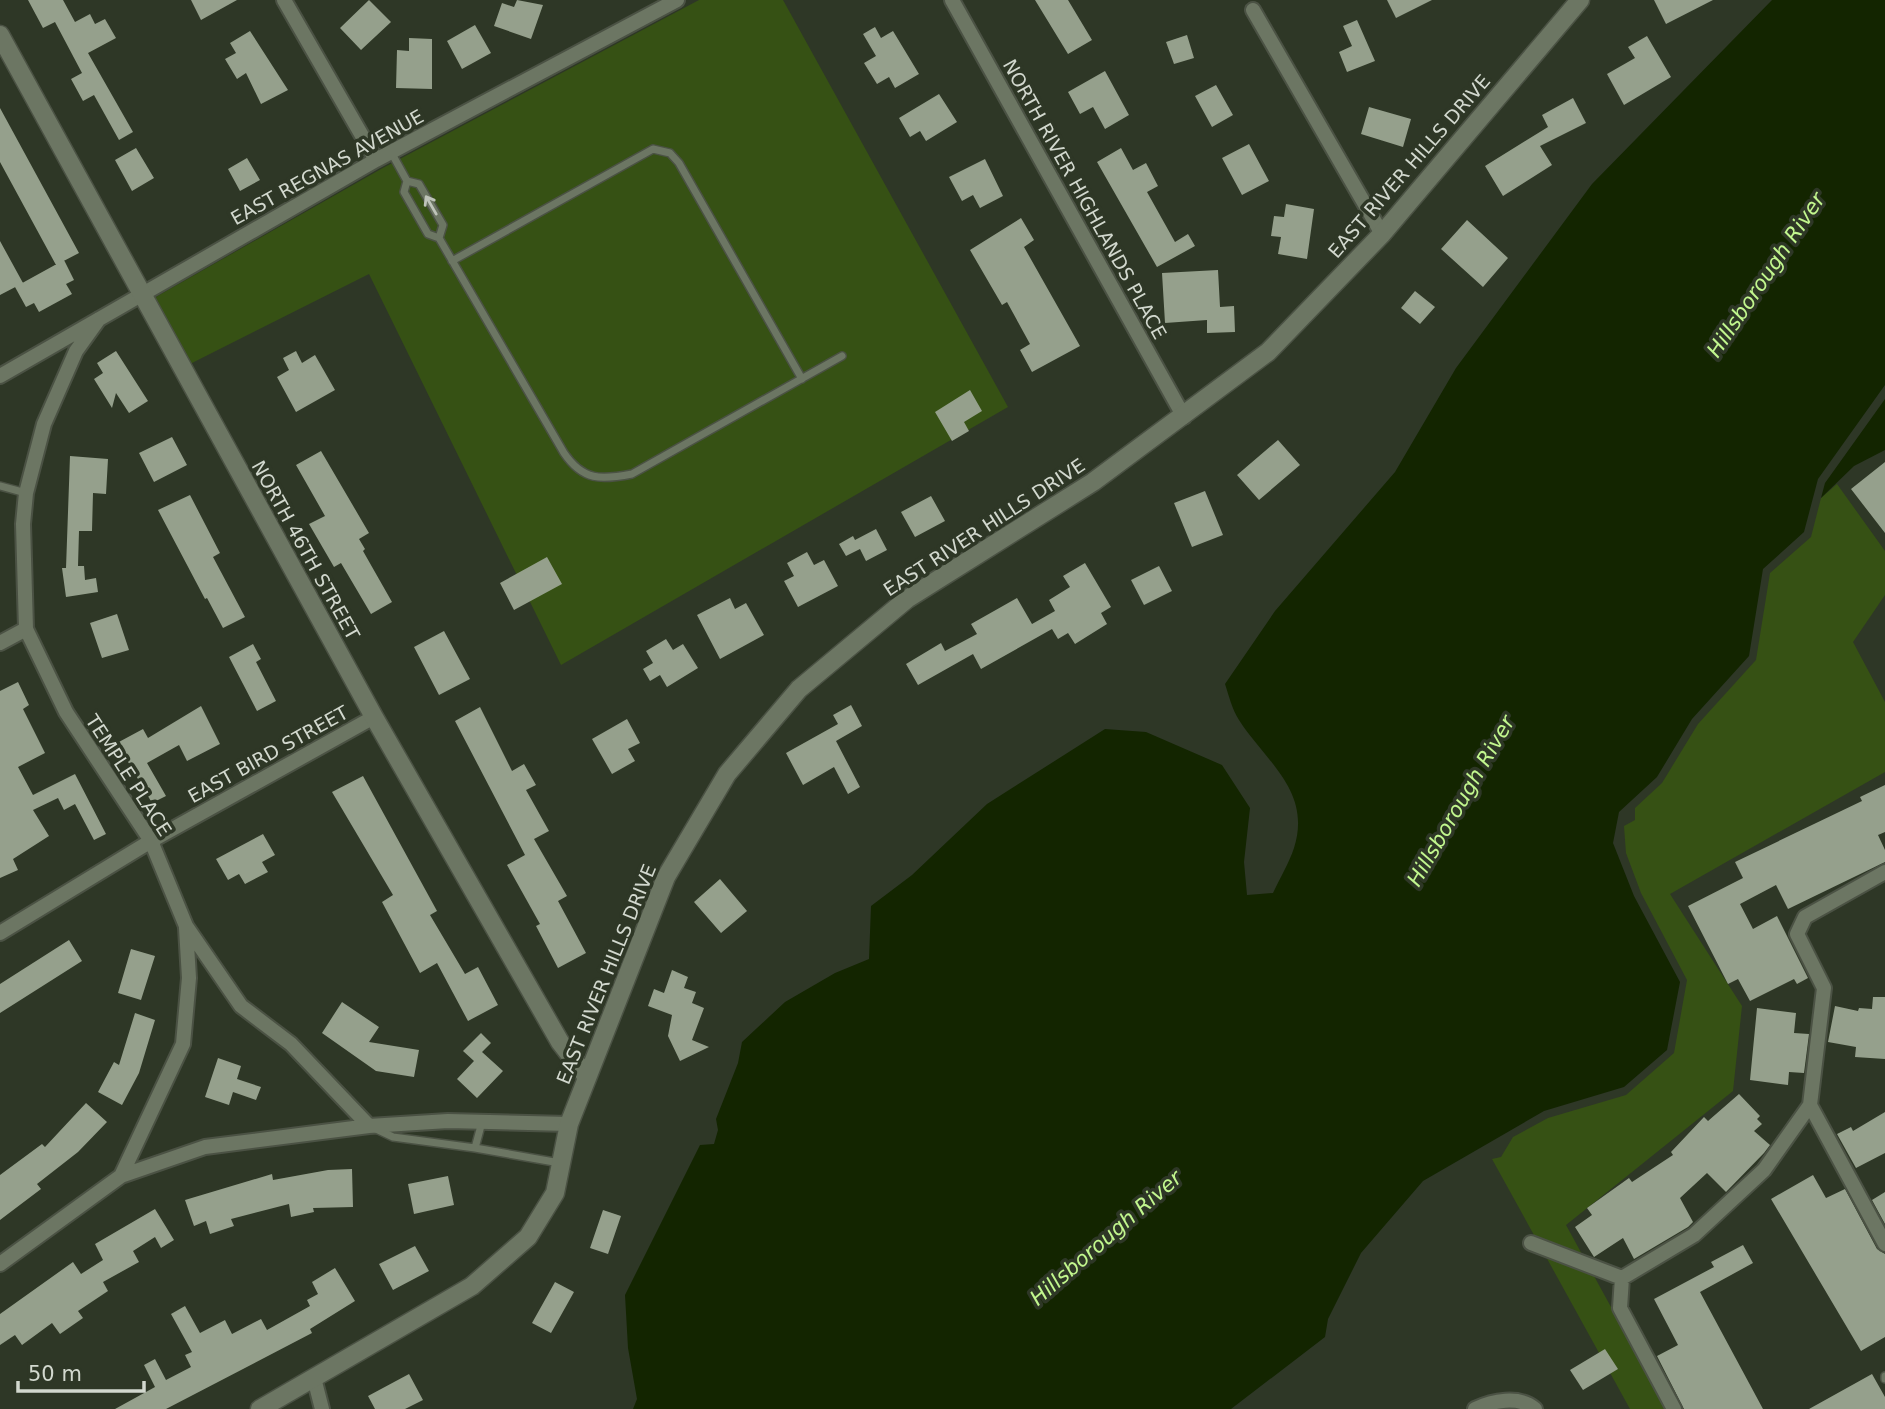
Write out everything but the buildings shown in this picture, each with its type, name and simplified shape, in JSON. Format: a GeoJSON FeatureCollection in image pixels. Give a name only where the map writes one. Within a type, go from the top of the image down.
{"type":"FeatureCollection","features":[{"type":"Feature","properties":{"kind":"street"},"geometry":{"type":"LineString","coordinates":[[284,0],[376,160]]}},
{"type":"Feature","properties":{"kind":"street","name":"EAST REGNAS AVENUE"},"geometry":{"type":"LineString","coordinates":[[0,376],[376,160],[677,0]]}},
{"type":"Feature","properties":{"kind":"street","name":"NORTH RIVER HIGHLANDS PLACE"},"geometry":{"type":"LineString","coordinates":[[952,0],[1184,416]]}},
{"type":"Feature","properties":{"kind":"street","name":"EAST RIVER HILLS DRIVE"},"geometry":{"type":"LineString","coordinates":[[260,1409],[472,1286],[528,1237],[555,1193],[569,1124],[666,877],[727,774],[799,689],[907,599],[1093,482],[1268,352],[1382,234],[1580,0]]}},
{"type":"Feature","properties":{"kind":"street"},"geometry":{"type":"LineString","coordinates":[[1253,10],[1382,234]]}},
{"type":"Feature","properties":{"kind":"street","name":"NORTH 46TH STREET"},"geometry":{"type":"LineString","coordinates":[[0,35],[374,718],[560,1042],[587,1077]]}},
{"type":"Feature","properties":{"kind":"street","name":"TEMPLE PLACE"},"geometry":{"type":"LineString","coordinates":[[99,319],[76,351],[44,424],[26,493],[23,524],[26,628],[66,712],[151,841],[186,926],[241,1006],[292,1044],[369,1126]]}},
{"type":"Feature","properties":{"kind":"street"},"geometry":{"type":"LineString","coordinates":[[0,643],[26,628]]}},
{"type":"Feature","properties":{"kind":"street","name":"EAST BIRD STREET"},"geometry":{"type":"LineString","coordinates":[[0,933],[151,841],[374,718]]}},
{"type":"Feature","properties":{"kind":"street"},"geometry":{"type":"LineString","coordinates":[[1622,1278],[1694,1235],[1764,1170],[1810,1105],[1824,988],[1797,934],[1805,917],[1885,872]]}},
{"type":"Feature","properties":{"kind":"street"},"geometry":{"type":"LineString","coordinates":[[121,1176],[183,1045],[189,978],[186,926]]}},
{"type":"Feature","properties":{"kind":"street"},"geometry":{"type":"LineString","coordinates":[[1810,1105],[1885,1244]]}},
{"type":"Feature","properties":{"kind":"street"},"geometry":{"type":"LineString","coordinates":[[0,1265],[121,1176],[205,1147],[369,1126],[482,1122],[569,1124]]}},
{"type":"Feature","properties":{"kind":"street"},"geometry":{"type":"LineString","coordinates":[[1531,1243],[1622,1278]]}},
{"type":"Feature","properties":{"kind":"street"},"geometry":{"type":"LineString","coordinates":[[1622,1278],[1620,1308],[1674,1409]]}},
{"type":"Feature","properties":{"kind":"street"},"geometry":{"type":"LineString","coordinates":[[314,1378],[322,1409]]}},
{"type":"Feature","properties":{"kind":"street"},"geometry":{"type":"LineString","coordinates":[[1475,1409],[1497,1400],[1528,1403],[1535,1409]]}},
{"type":"Feature","properties":{"kind":"lane"},"geometry":{"type":"LineString","coordinates":[[452,261],[653,149],[662,150],[679,163],[802,379]]}},
{"type":"Feature","properties":{"kind":"lane"},"geometry":{"type":"LineString","coordinates":[[391,152],[407,181],[404,192],[428,234],[439,239],[564,453],[574,467],[587,475],[609,478],[632,474],[842,356]]}},
{"type":"Feature","properties":{"kind":"lane"},"geometry":{"type":"LineString","coordinates":[[407,181],[419,184],[443,225],[439,239]]}},
{"type":"Feature","properties":{"kind":"lane"},"geometry":{"type":"LineString","coordinates":[[0,486],[26,493]]}},
{"type":"Feature","properties":{"kind":"lane"},"geometry":{"type":"LineString","coordinates":[[475,1148],[482,1122]]}},
{"type":"Feature","properties":{"kind":"lane"},"geometry":{"type":"LineString","coordinates":[[369,1126],[393,1137],[561,1163]]}},
{"type":"Feature","properties":{"kind":"shaded area"},"geometry":{"type":"Polygon","coordinates":[[[699,0],[783,0],[1008,407],[561,665],[369,274],[190,364],[154,298],[381,169],[699,0]]]}},
{"type":"Feature","properties":{"kind":"shaded area"},"geometry":{"type":"Polygon","coordinates":[[[1837,484],[1885,551],[1885,595],[1853,642],[1885,702],[1885,772],[1670,894],[1742,1006],[1733,1091],[1566,1225],[1667,1409],[1630,1409],[1492,1159],[1501,1157],[1513,1137],[1548,1118],[1626,1095],[1674,1053],[1687,980],[1641,893],[1626,853],[1624,826],[1635,820],[1635,808],[1662,783],[1698,724],[1756,660],[1770,573],[1811,537],[1821,498],[1837,484]]]}},
{"type":"Feature","properties":{"kind":"water","name":"Hillsborough River"},"geometry":{"type":"Polygon","coordinates":[[[1772,0],[1885,0],[1885,385],[1818,479],[1804,532],[1763,569],[1749,656],[1692,719],[1657,777],[1619,812],[1613,843],[1634,896],[1680,982],[1667,1050],[1624,1087],[1544,1111],[1423,1181],[1361,1253],[1328,1319],[1325,1337],[1231,1409],[633,1409],[637,1399],[628,1348],[625,1295],[700,1145],[714,1144],[718,1130],[716,1119],[738,1063],[742,1042],[785,1002],[835,973],[869,959],[871,906],[912,875],[987,804],[1105,729],[1146,732],[1222,765],[1250,808],[1244,862],[1247,895],[1273,893],[1294,848],[1298,828],[1297,810],[1283,778],[1237,716],[1225,684],[1275,611],[1395,472],[1456,368],[1592,184],[1772,0]]]}},
{"type":"Feature","properties":{"kind":"water"},"geometry":{"type":"Polygon","coordinates":[[[1885,399],[1885,450],[1854,466],[1821,498],[1825,483],[1885,399]]]}}]}
